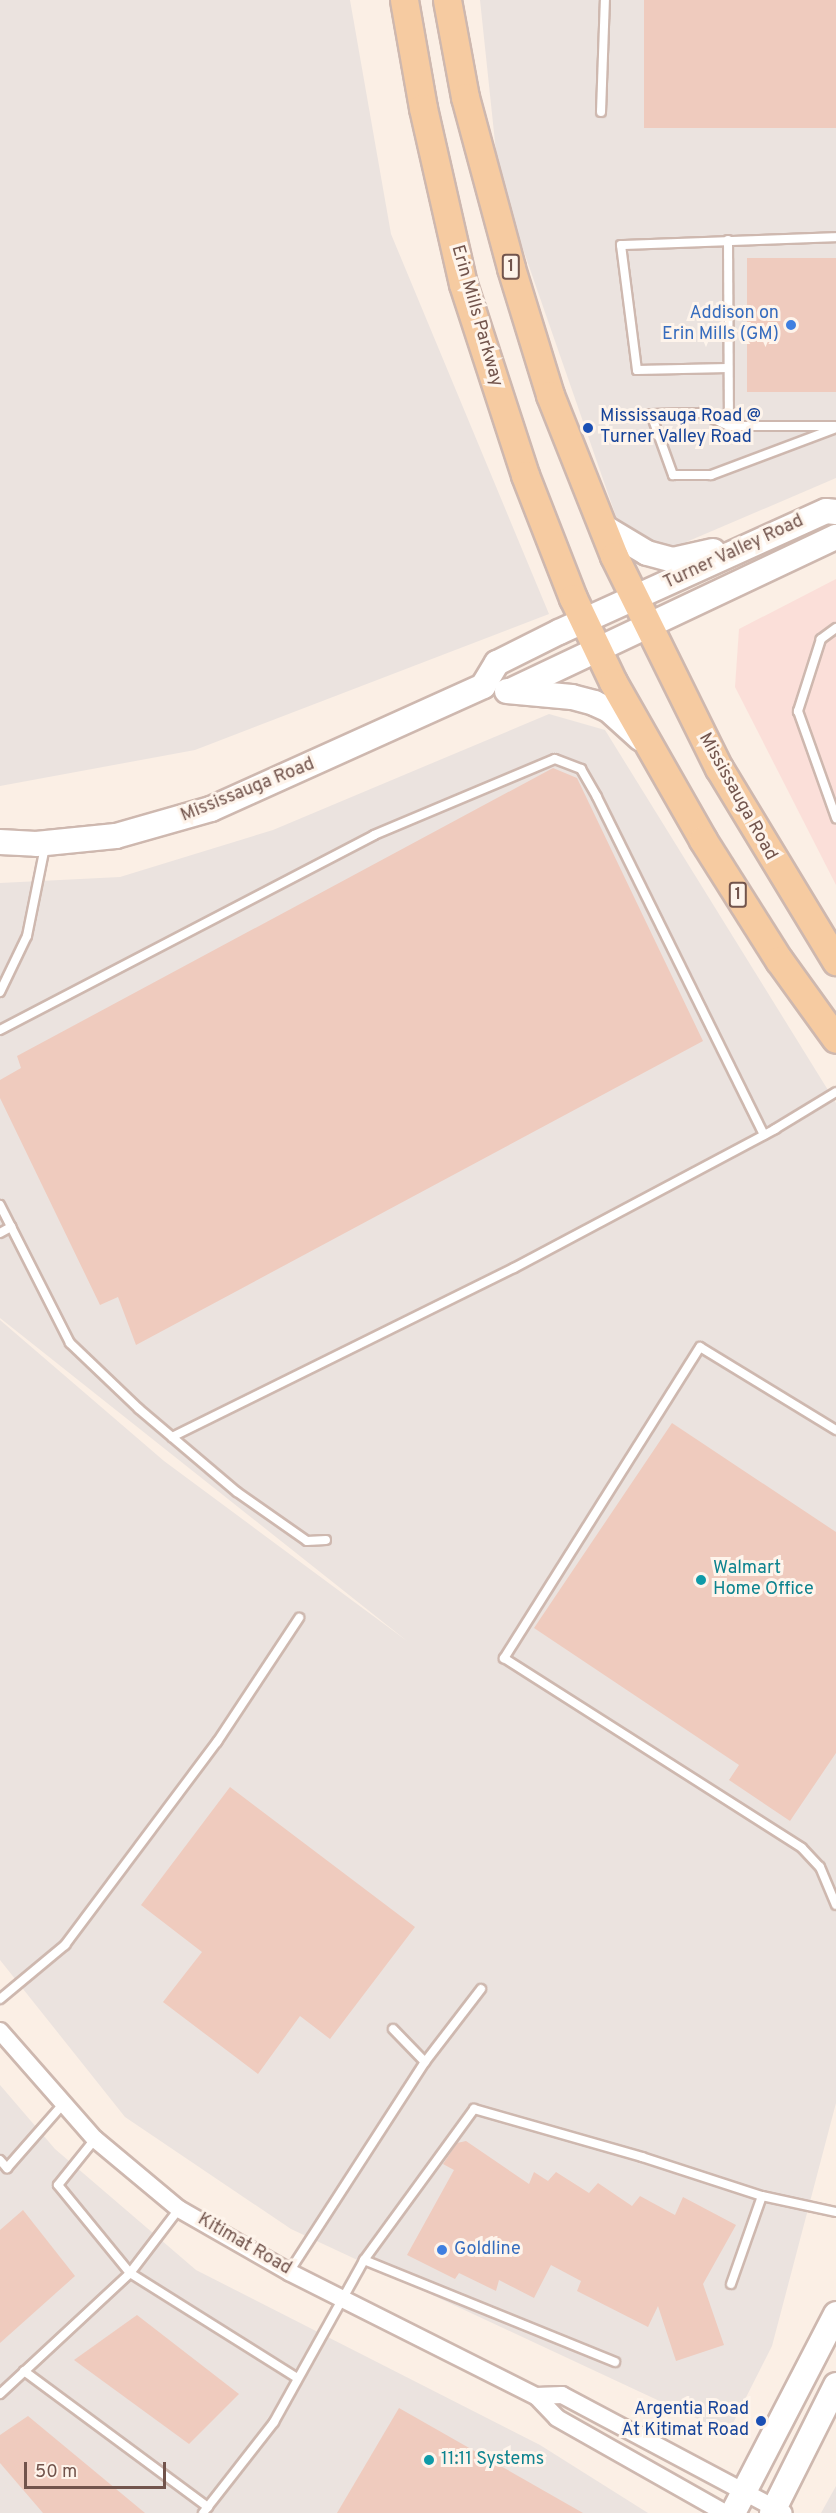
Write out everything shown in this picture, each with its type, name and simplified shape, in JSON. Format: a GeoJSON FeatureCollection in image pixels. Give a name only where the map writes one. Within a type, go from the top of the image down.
{"type":"FeatureCollection","features":[{"type":"Feature","properties":{"kind":"main road","name":"Erin Mills Parkway"},"geometry":{"type":"LineString","coordinates":[[404,0],[423,108],[463,284],[525,475],[584,621]]}},
{"type":"Feature","properties":{"kind":"main road","name":"1"},"geometry":{"type":"LineString","coordinates":[[447,0],[486,184],[550,395],[634,599]]}},
{"type":"Feature","properties":{"kind":"main road","name":"Turner Valley Road"},"geometry":{"type":"LineString","coordinates":[[634,599],[756,541],[826,511],[836,512]]}},
{"type":"Feature","properties":{"kind":"main road"},"geometry":{"type":"LineString","coordinates":[[602,526],[647,553],[673,560],[756,541]]}},
{"type":"Feature","properties":{"kind":"main road","name":"Turner Valley Road"},"geometry":{"type":"LineString","coordinates":[[648,628],[836,537]]}},
{"type":"Feature","properties":{"kind":"main road"},"geometry":{"type":"LineString","coordinates":[[634,599],[497,663],[483,686],[572,697],[594,703],[609,710],[648,745]]}},
{"type":"Feature","properties":{"kind":"main road","name":"Mississauga Road"},"geometry":{"type":"LineString","coordinates":[[634,599],[719,768],[836,961]]}},
{"type":"Feature","properties":{"kind":"main road","name":"1"},"geometry":{"type":"LineString","coordinates":[[584,621],[648,745],[773,950],[836,1040]]}},
{"type":"Feature","properties":{"kind":"main road"},"geometry":{"type":"LineString","coordinates":[[510,691],[648,628]]}},
{"type":"Feature","properties":{"kind":"main road","name":"Mississauga Road"},"geometry":{"type":"LineString","coordinates":[[0,842],[46,843],[116,836],[211,809],[483,686]]}},
{"type":"Feature","properties":{"kind":"main road"},"geometry":{"type":"LineString","coordinates":[[739,2503],[836,2314]]}},
{"type":"Feature","properties":{"kind":"main road"},"geometry":{"type":"LineString","coordinates":[[777,2511],[836,2385]]}},
{"type":"Feature","properties":{"kind":"street","name":"Kitimat Road"},"geometry":{"type":"LineString","coordinates":[[0,2031],[95,2139],[179,2209],[289,2272],[536,2396],[557,2418],[724,2513]]}},
{"type":"Feature","properties":{"kind":"street","name":"Kitimat Road"},"geometry":{"type":"LineString","coordinates":[[536,2396],[562,2394],[739,2503],[777,2511]]}},
{"type":"Feature","properties":{"kind":"lane"},"geometry":{"type":"LineString","coordinates":[[601,112],[605,0]]}},
{"type":"Feature","properties":{"kind":"lane"},"geometry":{"type":"LineString","coordinates":[[728,368],[638,370],[621,245],[836,237]]}},
{"type":"Feature","properties":{"kind":"lane"},"geometry":{"type":"LineString","coordinates":[[728,240],[729,426]]}},
{"type":"Feature","properties":{"kind":"lane"},"geometry":{"type":"LineString","coordinates":[[701,413],[729,426],[836,427],[711,475],[672,475],[651,414],[701,413]]}},
{"type":"Feature","properties":{"kind":"lane"},"geometry":{"type":"LineString","coordinates":[[836,628],[821,639],[798,711],[836,818]]}},
{"type":"Feature","properties":{"kind":"lane"},"geometry":{"type":"LineString","coordinates":[[0,1030],[374,835],[519,771],[555,759],[581,769],[597,797],[764,1135]]}},
{"type":"Feature","properties":{"kind":"lane"},"geometry":{"type":"LineString","coordinates":[[0,992],[27,936],[46,843]]}},
{"type":"Feature","properties":{"kind":"lane"},"geometry":{"type":"LineString","coordinates":[[172,1437],[514,1268],[764,1135],[836,1092]]}},
{"type":"Feature","properties":{"kind":"lane"},"geometry":{"type":"LineString","coordinates":[[0,1205],[70,1343],[172,1437],[237,1492],[307,1541],[326,1540]]}},
{"type":"Feature","properties":{"kind":"lane"},"geometry":{"type":"LineString","coordinates":[[0,1233],[11,1227]]}},
{"type":"Feature","properties":{"kind":"lane"},"geometry":{"type":"LineString","coordinates":[[836,1430],[700,1347],[504,1658],[802,1848],[820,1867],[836,1905]]}},
{"type":"Feature","properties":{"kind":"lane"},"geometry":{"type":"LineString","coordinates":[[0,1999],[65,1945],[217,1742],[299,1618]]}},
{"type":"Feature","properties":{"kind":"lane"},"geometry":{"type":"LineString","coordinates":[[289,2272],[425,2062],[481,1989]]}},
{"type":"Feature","properties":{"kind":"lane"},"geometry":{"type":"LineString","coordinates":[[393,2029],[425,2062]]}},
{"type":"Feature","properties":{"kind":"lane"},"geometry":{"type":"LineString","coordinates":[[3,2171],[63,2104]]}},
{"type":"Feature","properties":{"kind":"lane"},"geometry":{"type":"LineString","coordinates":[[24,2371],[205,2510],[273,2422],[296,2377],[344,2299],[364,2260],[474,2109],[642,2157],[762,2196],[836,2212]]}},
{"type":"Feature","properties":{"kind":"lane"},"geometry":{"type":"LineString","coordinates":[[95,2139],[58,2185],[130,2273],[296,2377]]}},
{"type":"Feature","properties":{"kind":"lane"},"geometry":{"type":"LineString","coordinates":[[0,2160],[3,2171]]}},
{"type":"Feature","properties":{"kind":"lane"},"geometry":{"type":"LineString","coordinates":[[731,2284],[762,2196]]}},
{"type":"Feature","properties":{"kind":"lane"},"geometry":{"type":"LineString","coordinates":[[0,2394],[130,2273],[179,2209]]}},
{"type":"Feature","properties":{"kind":"lane"},"geometry":{"type":"LineString","coordinates":[[364,2260],[615,2362]]}},
{"type":"Feature","properties":{"kind":"shaded area"},"geometry":{"type":"Polygon","coordinates":[[[0,0],[350,0],[391,234],[549,614],[195,750],[0,786],[0,0]]]}},
{"type":"Feature","properties":{"kind":"shaded area"},"geometry":{"type":"Polygon","coordinates":[[[480,0],[836,0],[836,478],[670,549],[620,528],[499,180],[480,0]]]}},
{"type":"Feature","properties":{"kind":"shaded area"},"geometry":{"type":"Polygon","coordinates":[[[836,579],[836,885],[735,687],[739,629],[836,579]]]}},
{"type":"Feature","properties":{"kind":"shaded area"},"geometry":{"type":"Polygon","coordinates":[[[549,714],[605,730],[836,1103],[836,2103],[772,2346],[728,2433],[291,2229],[125,2117],[0,1960],[0,1320],[164,1461],[407,1641],[0,1318],[0,883],[120,877],[273,830],[549,714]]]}},
{"type":"Feature","properties":{"kind":"shaded area"},"geometry":{"type":"Polygon","coordinates":[[[0,2085],[55,2149],[196,2270],[540,2445],[648,2513],[0,2513],[0,2085]]]}},
{"type":"Feature","properties":{"kind":"shaded area"},"geometry":{"type":"Polygon","coordinates":[[[836,2486],[836,2513],[821,2513],[836,2486]]]}},
{"type":"Feature","properties":{"kind":"building"},"geometry":{"type":"Polygon","coordinates":[[[644,0],[836,0],[836,128],[644,128],[644,0]]]}},
{"type":"Feature","properties":{"kind":"building","name":"Addison on Erin Mills (GM)"},"geometry":{"type":"Polygon","coordinates":[[[747,258],[836,258],[836,392],[747,392],[747,258]]]}},
{"type":"Feature","properties":{"kind":"building"},"geometry":{"type":"Polygon","coordinates":[[[553,768],[577,778],[703,1041],[136,1345],[118,1297],[100,1305],[0,1098],[0,1080],[21,1068],[17,1056],[553,768]]]}},
{"type":"Feature","properties":{"kind":"building","name":"Walmart Home Office"},"geometry":{"type":"Polygon","coordinates":[[[672,1423],[836,1532],[836,1753],[790,1821],[729,1780],[739,1765],[534,1628],[672,1423]]]}},
{"type":"Feature","properties":{"kind":"building"},"geometry":{"type":"Polygon","coordinates":[[[230,1787],[415,1927],[330,2039],[300,2016],[258,2074],[163,2002],[202,1952],[141,1905],[230,1787]]]}},
{"type":"Feature","properties":{"kind":"building"},"geometry":{"type":"Polygon","coordinates":[[[466,2141],[529,2184],[534,2172],[548,2181],[556,2172],[589,2193],[598,2183],[632,2206],[640,2196],[675,2215],[683,2197],[736,2225],[703,2284],[724,2345],[676,2361],[658,2306],[648,2327],[577,2291],[581,2281],[551,2265],[534,2298],[499,2280],[496,2291],[459,2273],[455,2279],[407,2255],[454,2170],[443,2164],[457,2143],[466,2141]]]}},
{"type":"Feature","properties":{"kind":"building"},"geometry":{"type":"Polygon","coordinates":[[[23,2210],[75,2276],[0,2343],[0,2230],[23,2210]]]}},
{"type":"Feature","properties":{"kind":"building"},"geometry":{"type":"Polygon","coordinates":[[[137,2315],[239,2394],[189,2444],[74,2360],[137,2315]]]}},
{"type":"Feature","properties":{"kind":"building","name":"11:11 Systems"},"geometry":{"type":"Polygon","coordinates":[[[399,2408],[583,2513],[337,2513],[399,2408]]]}},
{"type":"Feature","properties":{"kind":"building"},"geometry":{"type":"Polygon","coordinates":[[[28,2416],[145,2513],[43,2513],[0,2463],[0,2435],[28,2416]]]}},
{"type":"Feature","properties":{"kind":"place","name":"Addison on Erin Mills (GM)"},"geometry":{"type":"Point","coordinates":[791,325]}},
{"type":"Feature","properties":{"kind":"place","name":"Mississauga Road @ Turner Valley Road"},"geometry":{"type":"Point","coordinates":[588,428]}},
{"type":"Feature","properties":{"kind":"place","name":"Walmart Home Office"},"geometry":{"type":"Point","coordinates":[701,1580]}},
{"type":"Feature","properties":{"kind":"place","name":"Goldline"},"geometry":{"type":"Point","coordinates":[442,2250]}},
{"type":"Feature","properties":{"kind":"place","name":"Argentia Road At Kitimat Road"},"geometry":{"type":"Point","coordinates":[761,2421]}},
{"type":"Feature","properties":{"kind":"place","name":"11:11 Systems"},"geometry":{"type":"Point","coordinates":[429,2460]}}]}
